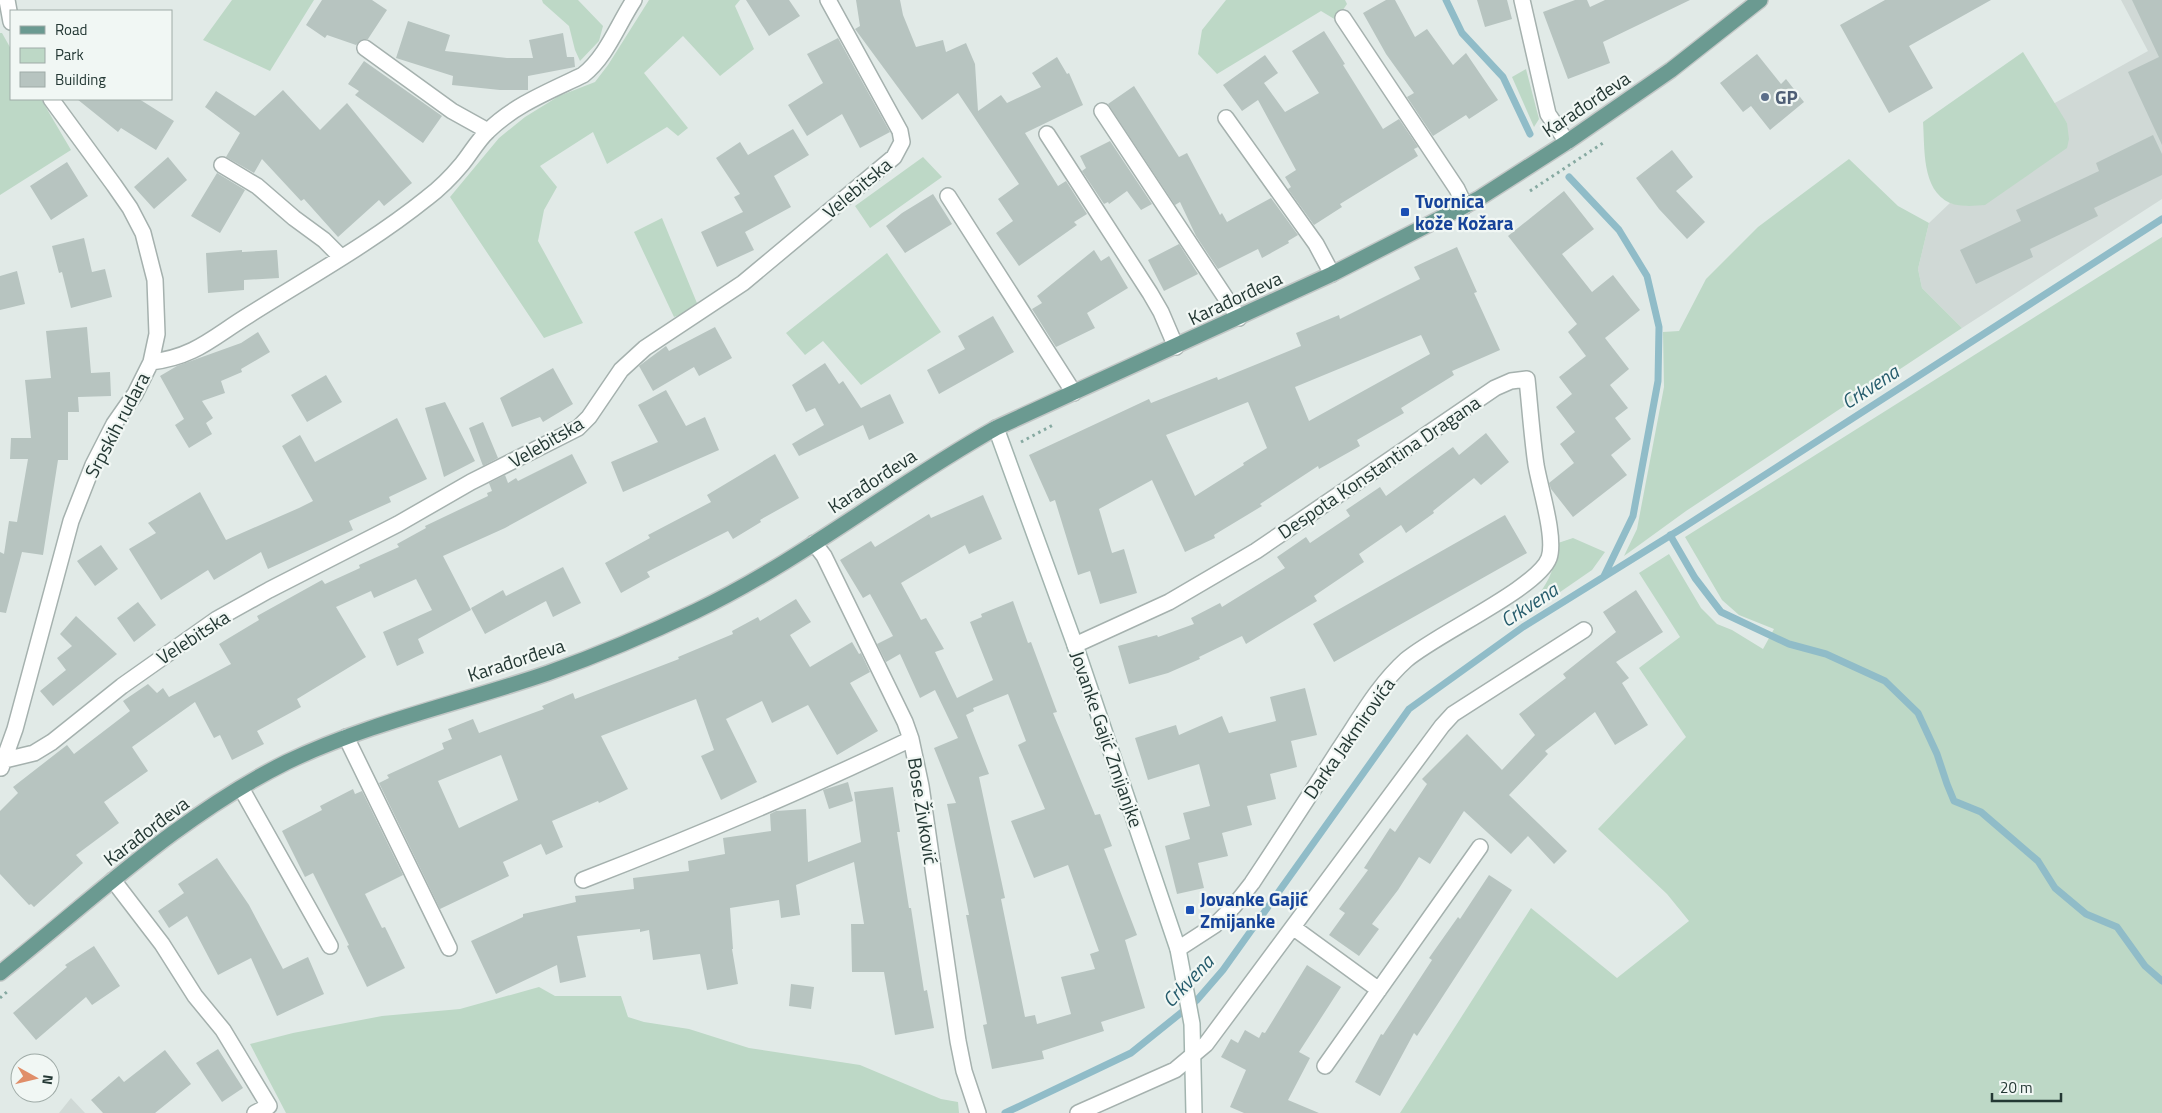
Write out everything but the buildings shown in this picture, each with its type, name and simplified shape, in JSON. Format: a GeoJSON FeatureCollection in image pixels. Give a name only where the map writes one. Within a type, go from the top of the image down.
{"type":"FeatureCollection","features":[{"type":"Feature","properties":{"kind":"main road","name":"Karađorđeva"},"geometry":{"type":"LineString","coordinates":[[0,973],[113,880],[199,815],[241,788],[286,763],[346,738],[547,673],[639,637],[698,610],[755,580],[951,453],[996,428],[1332,274],[1465,206],[1567,142],[1671,70],[1760,0]]}},
{"type":"Feature","properties":{"kind":"street"},"geometry":{"type":"LineString","coordinates":[[7,0],[10,16]]}},
{"type":"Feature","properties":{"kind":"street"},"geometry":{"type":"LineString","coordinates":[[151,362],[170,360],[188,354],[341,258],[428,198],[460,166],[488,131],[514,111],[583,75],[591,68],[600,58],[634,0]]}},
{"type":"Feature","properties":{"kind":"street","name":"Velebitska"},"geometry":{"type":"LineString","coordinates":[[2,765],[34,753],[52,742],[122,686],[217,620],[269,590],[398,524],[471,482],[578,428],[589,417],[621,370],[645,348],[743,283],[894,157],[902,142],[900,131],[828,0]]}},
{"type":"Feature","properties":{"kind":"street"},"geometry":{"type":"LineString","coordinates":[[1522,0],[1548,114],[1567,142]]}},
{"type":"Feature","properties":{"kind":"street"},"geometry":{"type":"LineString","coordinates":[[1343,18],[1457,190],[1465,206]]}},
{"type":"Feature","properties":{"kind":"street"},"geometry":{"type":"LineString","coordinates":[[365,48],[452,111],[488,131]]}},
{"type":"Feature","properties":{"kind":"street","name":"Srpskih rudara"},"geometry":{"type":"LineString","coordinates":[[2,765],[15,729],[71,521],[93,465],[114,424],[135,394],[151,362],[157,334],[158,312],[155,280],[142,233],[130,208],[52,100]]}},
{"type":"Feature","properties":{"kind":"street"},"geometry":{"type":"LineString","coordinates":[[1102,111],[1239,318]]}},
{"type":"Feature","properties":{"kind":"street"},"geometry":{"type":"LineString","coordinates":[[1226,118],[1316,244],[1332,274]]}},
{"type":"Feature","properties":{"kind":"street"},"geometry":{"type":"LineString","coordinates":[[1047,134],[1150,293],[1161,312],[1176,347]]}},
{"type":"Feature","properties":{"kind":"street"},"geometry":{"type":"LineString","coordinates":[[222,165],[257,186],[294,218],[324,240],[341,258]]}},
{"type":"Feature","properties":{"kind":"street"},"geometry":{"type":"LineString","coordinates":[[948,196],[1074,393]]}},
{"type":"Feature","properties":{"kind":"street","name":"Despota Konstantina Dragana"},"geometry":{"type":"LineString","coordinates":[[1075,645],[1169,602],[1256,550],[1495,388],[1511,381],[1527,379],[1536,465],[1550,541],[1549,557]]}},
{"type":"Feature","properties":{"kind":"street","name":"Jovanke Gajić Zmijanjke"},"geometry":{"type":"LineString","coordinates":[[996,428],[1075,645],[1178,949],[1192,1024],[1194,1113]]}},
{"type":"Feature","properties":{"kind":"street","name":"Bose Živković"},"geometry":{"type":"LineString","coordinates":[[814,543],[824,556],[905,722],[911,739],[921,786],[958,1041],[964,1071],[978,1113]]}},
{"type":"Feature","properties":{"kind":"street","name":"Darka Jakmirovića"},"geometry":{"type":"LineString","coordinates":[[1178,949],[1214,925],[1234,906],[1252,883],[1365,711],[1389,678],[1405,661],[1424,646],[1525,585],[1541,572],[1549,557]]}},
{"type":"Feature","properties":{"kind":"street"},"geometry":{"type":"LineString","coordinates":[[1078,1113],[1175,1070],[1193,1056],[1218,1030],[1442,726],[1453,714],[1584,630]]}},
{"type":"Feature","properties":{"kind":"street"},"geometry":{"type":"LineString","coordinates":[[346,738],[449,948]]}},
{"type":"Feature","properties":{"kind":"street"},"geometry":{"type":"LineString","coordinates":[[582,880],[691,838],[828,779],[911,739]]}},
{"type":"Feature","properties":{"kind":"street"},"geometry":{"type":"LineString","coordinates":[[241,788],[330,946]]}},
{"type":"Feature","properties":{"kind":"street"},"geometry":{"type":"LineString","coordinates":[[1325,1066],[1480,847]]}},
{"type":"Feature","properties":{"kind":"street"},"geometry":{"type":"LineString","coordinates":[[113,880],[162,944],[195,996],[223,1030],[269,1106],[255,1113]]}},
{"type":"Feature","properties":{"kind":"street"},"geometry":{"type":"LineString","coordinates":[[1294,928],[1379,990]]}},
{"type":"Feature","properties":{"kind":"shaded area"},"geometry":{"type":"Polygon","coordinates":[[[2121,0],[2162,0],[2162,199],[1962,328],[1922,288],[1918,269],[1929,223],[1950,203],[1968,206],[2067,123],[2053,104],[2148,51],[2121,0]]]}},
{"type":"Feature","properties":{"kind":"shaded area"},"geometry":{"type":"Polygon","coordinates":[[[71,1098],[85,1113],[59,1113],[71,1098]]]}},
{"type":"Feature","properties":{"kind":"green space"},"geometry":{"type":"Polygon","coordinates":[[[232,0],[314,0],[270,71],[203,40],[232,0]]]}},
{"type":"Feature","properties":{"kind":"green space"},"geometry":{"type":"Polygon","coordinates":[[[542,0],[578,0],[603,26],[599,41],[580,61],[569,26],[542,0]]]}},
{"type":"Feature","properties":{"kind":"green space"},"geometry":{"type":"Polygon","coordinates":[[[649,0],[740,0],[735,6],[754,49],[720,76],[683,36],[644,73],[688,128],[678,136],[667,127],[607,164],[593,132],[540,166],[557,187],[544,210],[538,241],[583,323],[544,338],[450,197],[499,138],[525,117],[559,96],[595,82],[608,65],[649,0]]]}},
{"type":"Feature","properties":{"kind":"green space"},"geometry":{"type":"Polygon","coordinates":[[[1226,0],[1345,0],[1347,4],[1336,20],[1321,11],[1217,74],[1198,54],[1202,30],[1226,0]]]}},
{"type":"Feature","properties":{"kind":"green space"},"geometry":{"type":"Polygon","coordinates":[[[0,33],[2,33],[10,47],[10,100],[42,100],[71,150],[0,195],[0,33]]]}},
{"type":"Feature","properties":{"kind":"green space"},"geometry":{"type":"Polygon","coordinates":[[[2023,52],[2067,123],[2069,139],[2067,148],[1985,205],[1963,206],[1950,203],[1941,197],[1929,178],[1926,167],[1923,122],[2023,52]]]}},
{"type":"Feature","properties":{"kind":"green space"},"geometry":{"type":"Polygon","coordinates":[[[1526,69],[1539,119],[1534,127],[1512,77],[1526,69]]]}},
{"type":"Feature","properties":{"kind":"green space"},"geometry":{"type":"Polygon","coordinates":[[[923,157],[942,177],[870,228],[855,206],[923,157]]]}},
{"type":"Feature","properties":{"kind":"green space"},"geometry":{"type":"Polygon","coordinates":[[[1849,159],[1898,206],[1929,223],[1918,269],[1922,288],[1962,328],[1686,511],[1624,556],[1637,529],[1664,387],[1663,332],[1679,331],[1706,279],[1758,227],[1849,159]]]}},
{"type":"Feature","properties":{"kind":"green space"},"geometry":{"type":"Polygon","coordinates":[[[662,218],[699,308],[674,317],[634,232],[662,218]]]}},
{"type":"Feature","properties":{"kind":"green space"},"geometry":{"type":"Polygon","coordinates":[[[2162,237],[2162,1113],[1400,1113],[1531,908],[1617,978],[1689,921],[1667,894],[1598,829],[1686,737],[1639,668],[1680,637],[1639,573],[1669,554],[1701,608],[1717,624],[1732,630],[1763,649],[1774,629],[1739,615],[1722,600],[1685,537],[2162,237]]]}},
{"type":"Feature","properties":{"kind":"green space"},"geometry":{"type":"Polygon","coordinates":[[[887,253],[941,332],[861,385],[823,341],[805,355],[786,333],[887,253]]]}},
{"type":"Feature","properties":{"kind":"green space"},"geometry":{"type":"Polygon","coordinates":[[[1573,538],[1605,552],[1592,570],[1550,599],[1539,594],[1552,570],[1558,543],[1573,538]]]}},
{"type":"Feature","properties":{"kind":"green space"},"geometry":{"type":"Polygon","coordinates":[[[539,987],[555,996],[621,996],[628,1017],[644,1022],[689,1029],[749,1048],[860,1065],[941,1099],[958,1102],[959,1113],[286,1113],[250,1044],[293,1033],[382,1016],[460,1009],[539,987]]]}},
{"type":"Feature","properties":{"kind":"waterway"},"geometry":{"type":"LineString","coordinates":[[1446,0],[1462,33],[1503,77],[1530,134]]}},
{"type":"Feature","properties":{"kind":"waterway"},"geometry":{"type":"LineString","coordinates":[[1569,177],[1619,230],[1647,276],[1659,327],[1658,381],[1633,516],[1604,576]]}},
{"type":"Feature","properties":{"kind":"waterway","name":"Crkvena"},"geometry":{"type":"LineString","coordinates":[[1005,1113],[1131,1053],[1197,1000],[1223,970],[1409,709],[1523,627],[1684,527],[2162,219]]}},
{"type":"Feature","properties":{"kind":"waterway"},"geometry":{"type":"LineString","coordinates":[[1670,535],[1695,578],[1721,612],[1789,644],[1826,654],[1885,681],[1918,713],[1937,754],[1954,801],[1981,812],[2038,861],[2055,888],[2086,914],[2117,927],[2145,966],[2162,981]]}},
{"type":"Feature","properties":{"kind":"place","name":"GP"},"geometry":{"type":"Point","coordinates":[1765,97]}},
{"type":"Feature","properties":{"kind":"place","name":"Tvornica kože Kožara"},"geometry":{"type":"Point","coordinates":[1405,212]}},
{"type":"Feature","properties":{"kind":"place","name":"Jovanke Gajić Zmijanke"},"geometry":{"type":"Point","coordinates":[1190,910]}}]}
